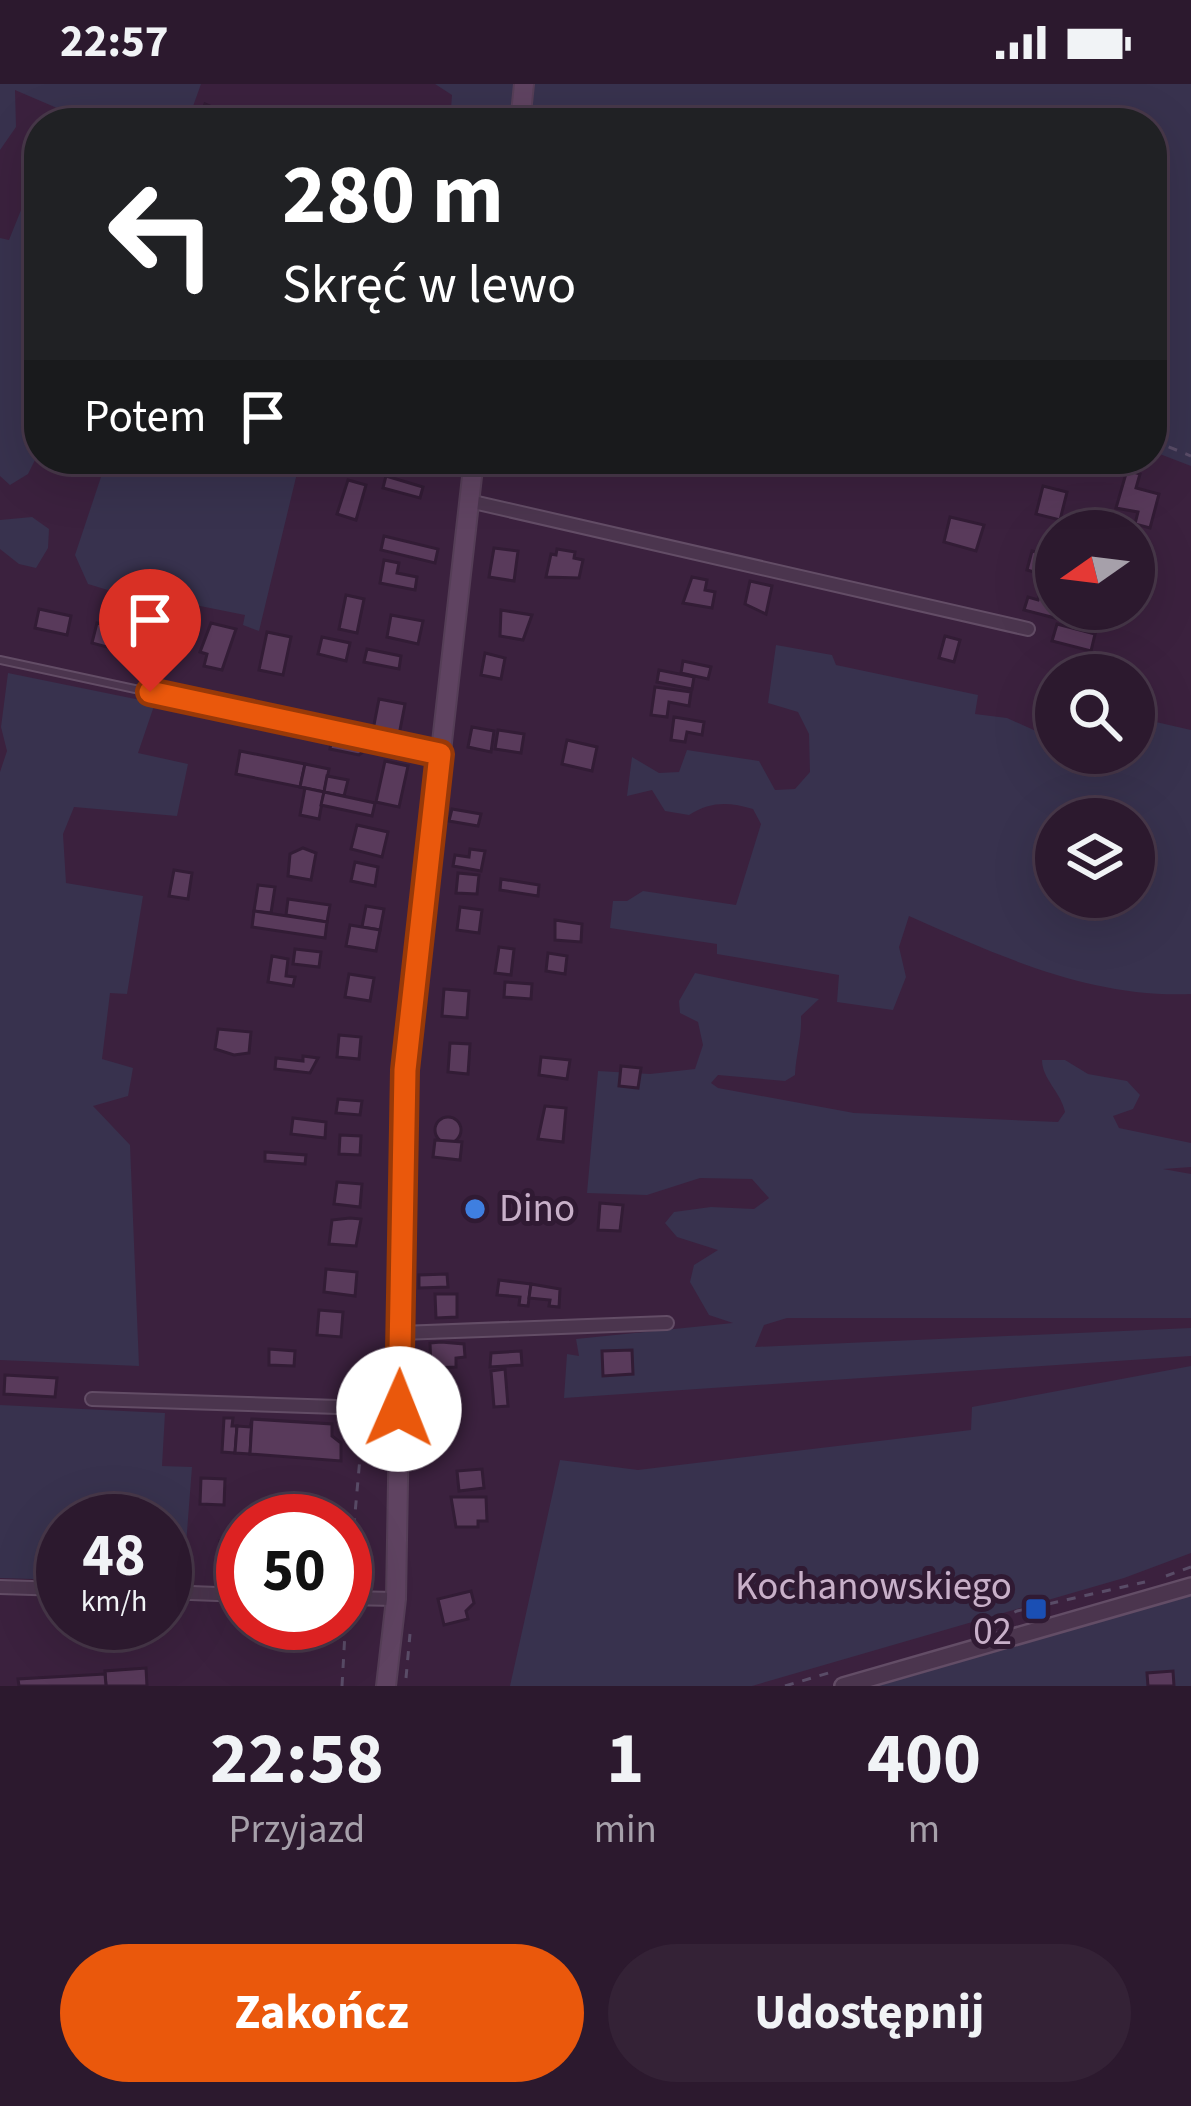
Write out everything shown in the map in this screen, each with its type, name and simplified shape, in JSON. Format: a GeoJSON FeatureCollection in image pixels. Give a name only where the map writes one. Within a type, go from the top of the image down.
{"type":"FeatureCollection","features":[{"type":"Feature","properties":{"kind":"main road"},"geometry":{"type":"LineString","coordinates":[[386,1686],[396,1599],[405,1070],[473,474]]}},
{"type":"Feature","properties":{"kind":"street"},"geometry":{"type":"LineString","coordinates":[[470,501],[1028,629]]}},
{"type":"Feature","properties":{"kind":"street"},"geometry":{"type":"LineString","coordinates":[[400,1333],[667,1323]]}},
{"type":"Feature","properties":{"kind":"street"},"geometry":{"type":"LineString","coordinates":[[92,1399],[399,1409]]}},
{"type":"Feature","properties":{"kind":"street"},"geometry":{"type":"LineString","coordinates":[[843,1686],[1191,1586]]}},
{"type":"Feature","properties":{"kind":"street"},"geometry":{"type":"LineString","coordinates":[[0,1587],[36,1588]]}},
{"type":"Feature","properties":{"kind":"street"},"geometry":{"type":"LineString","coordinates":[[372,1599],[396,1599]]}},
{"type":"Feature","properties":{"kind":"lane"},"geometry":{"type":"LineString","coordinates":[[0,660],[440,754]]}},
{"type":"Feature","properties":{"kind":"path"},"geometry":{"type":"LineString","coordinates":[[357,1494],[365,1410]]}},
{"type":"Feature","properties":{"kind":"path"},"geometry":{"type":"LineString","coordinates":[[979,1630],[1017,1611],[1191,1567]]}},
{"type":"Feature","properties":{"kind":"path"},"geometry":{"type":"LineString","coordinates":[[343,1686],[344,1650]]}},
{"type":"Feature","properties":{"kind":"path"},"geometry":{"type":"LineString","coordinates":[[785,1686],[850,1667]]}},
{"type":"Feature","properties":{"kind":"shaded area"},"geometry":{"type":"Polygon","coordinates":[[[0,84],[201,84],[192,108],[57,108],[15,90],[16,127],[0,150],[0,84]]]}},
{"type":"Feature","properties":{"kind":"shaded area"},"geometry":{"type":"Polygon","coordinates":[[[435,84],[1191,84],[1191,466],[1167,457],[1167,108],[451,108],[452,95],[435,84]]]}},
{"type":"Feature","properties":{"kind":"shaded area"},"geometry":{"type":"Polygon","coordinates":[[[24,210],[24,474],[28,474],[10,485],[0,476],[0,238],[9,240],[24,210]]]}},
{"type":"Feature","properties":{"kind":"shaded area"},"geometry":{"type":"Polygon","coordinates":[[[102,474],[297,474],[259,631],[243,625],[245,615],[195,605],[183,613],[88,584],[75,555],[102,474]]]}},
{"type":"Feature","properties":{"kind":"shaded area"},"geometry":{"type":"Polygon","coordinates":[[[32,517],[49,529],[48,548],[36,568],[19,564],[0,549],[0,520],[32,517]]]}},
{"type":"Feature","properties":{"kind":"shaded area"},"geometry":{"type":"Polygon","coordinates":[[[776,645],[832,655],[836,665],[978,695],[975,714],[1007,718],[1035,731],[1035,774],[1155,774],[1155,722],[1191,730],[1191,994],[1081,982],[1011,959],[909,916],[899,947],[906,977],[893,1010],[837,1002],[839,975],[717,954],[717,944],[610,928],[613,901],[627,901],[643,891],[736,905],[761,824],[753,809],[736,805],[705,807],[689,815],[665,811],[652,790],[627,796],[632,757],[659,773],[679,772],[687,750],[759,761],[775,790],[795,789],[810,772],[809,734],[798,712],[768,703],[776,645]]]}},
{"type":"Feature","properties":{"kind":"shaded area"},"geometry":{"type":"Polygon","coordinates":[[[8,673],[155,703],[138,753],[188,764],[177,816],[74,807],[63,834],[66,883],[143,896],[127,994],[110,993],[102,1059],[133,1068],[128,1096],[93,1106],[130,1145],[139,1366],[0,1360],[0,772],[7,751],[1,727],[8,673]]]}},
{"type":"Feature","properties":{"kind":"shaded area"},"geometry":{"type":"Polygon","coordinates":[[[695,973],[819,999],[801,1016],[795,1075],[785,1081],[718,1075],[711,1083],[718,1088],[854,1113],[1058,1122],[1065,1112],[1042,1060],[1065,1060],[1088,1074],[1127,1081],[1140,1095],[1133,1109],[1113,1116],[1119,1128],[1191,1143],[1191,1167],[1163,1169],[1191,1174],[1191,1318],[787,1318],[764,1325],[755,1347],[1191,1328],[1191,1356],[564,1398],[567,1354],[579,1356],[576,1339],[733,1323],[709,1315],[690,1282],[694,1265],[718,1250],[677,1237],[665,1223],[674,1212],[711,1207],[754,1209],[769,1198],[752,1179],[700,1178],[647,1195],[587,1193],[598,1071],[650,1074],[695,1069],[703,1045],[698,1022],[680,1013],[679,1001],[695,973]]]}},
{"type":"Feature","properties":{"kind":"shaded area"},"geometry":{"type":"Polygon","coordinates":[[[1191,1366],[1191,1553],[1124,1578],[752,1686],[510,1686],[560,1460],[638,1470],[971,1430],[972,1407],[1191,1366]]]}},
{"type":"Feature","properties":{"kind":"shaded area"},"geometry":{"type":"Polygon","coordinates":[[[0,1405],[165,1413],[162,1466],[192,1467],[190,1494],[36,1494],[36,1579],[0,1578],[0,1405]]]}},
{"type":"Feature","properties":{"kind":"shaded area"},"geometry":{"type":"Polygon","coordinates":[[[1191,1589],[1191,1686],[847,1686],[1191,1589]]]}},
{"type":"Feature","properties":{"kind":"building"},"geometry":{"type":"Polygon","coordinates":[[[1126,474],[1140,474],[1136,488],[1159,494],[1155,510],[1116,508],[1126,474]]]}},
{"type":"Feature","properties":{"kind":"building"},"geometry":{"type":"Polygon","coordinates":[[[386,476],[423,487],[420,498],[383,488],[386,476]]]}},
{"type":"Feature","properties":{"kind":"building"},"geometry":{"type":"Polygon","coordinates":[[[348,480],[366,485],[356,520],[337,514],[348,480]]]}},
{"type":"Feature","properties":{"kind":"building"},"geometry":{"type":"Polygon","coordinates":[[[1043,486],[1067,492],[1062,510],[1037,510],[1043,486]]]}},
{"type":"Feature","properties":{"kind":"building"},"geometry":{"type":"Polygon","coordinates":[[[950,517],[984,525],[976,551],[944,542],[950,517]]]}},
{"type":"Feature","properties":{"kind":"building"},"geometry":{"type":"Polygon","coordinates":[[[384,536],[438,549],[435,563],[381,550],[384,536]]]}},
{"type":"Feature","properties":{"kind":"building"},"geometry":{"type":"Polygon","coordinates":[[[494,548],[518,551],[514,581],[489,577],[494,548]]]}},
{"type":"Feature","properties":{"kind":"building"},"geometry":{"type":"Polygon","coordinates":[[[557,549],[575,552],[574,558],[583,560],[579,578],[546,577],[551,554],[556,555],[557,549]]]}},
{"type":"Feature","properties":{"kind":"building"},"geometry":{"type":"Polygon","coordinates":[[[1032,551],[1035,552],[1035,572],[1027,570],[1032,551]]]}},
{"type":"Feature","properties":{"kind":"building"},"geometry":{"type":"Polygon","coordinates":[[[384,560],[399,563],[397,573],[417,577],[415,590],[380,583],[384,560]]]}},
{"type":"Feature","properties":{"kind":"building"},"geometry":{"type":"Polygon","coordinates":[[[692,577],[707,580],[705,590],[715,592],[712,608],[683,603],[692,577]]]}},
{"type":"Feature","properties":{"kind":"building"},"geometry":{"type":"Polygon","coordinates":[[[750,581],[772,586],[766,614],[745,604],[750,581]]]}},
{"type":"Feature","properties":{"kind":"building"},"geometry":{"type":"Polygon","coordinates":[[[346,595],[364,599],[357,633],[339,629],[346,595]]]}},
{"type":"Feature","properties":{"kind":"building"},"geometry":{"type":"Polygon","coordinates":[[[1028,597],[1035,599],[1035,613],[1024,610],[1028,597]]]}},
{"type":"Feature","properties":{"kind":"building"},"geometry":{"type":"Polygon","coordinates":[[[39,609],[71,616],[67,635],[35,628],[39,609]]]}},
{"type":"Feature","properties":{"kind":"building"},"geometry":{"type":"Polygon","coordinates":[[[501,610],[532,615],[523,640],[500,636],[501,610]]]}},
{"type":"Feature","properties":{"kind":"building"},"geometry":{"type":"Polygon","coordinates":[[[391,615],[423,621],[418,644],[387,637],[391,615]]]}},
{"type":"Feature","properties":{"kind":"building"},"geometry":{"type":"Polygon","coordinates":[[[107,619],[124,623],[118,650],[92,643],[97,623],[105,625],[107,619]]]}},
{"type":"Feature","properties":{"kind":"building"},"geometry":{"type":"Polygon","coordinates":[[[211,623],[236,629],[222,670],[204,666],[207,654],[200,652],[211,623]]]}},
{"type":"Feature","properties":{"kind":"building"},"geometry":{"type":"Polygon","coordinates":[[[1055,630],[1095,634],[1091,651],[1052,641],[1055,630]]]}},
{"type":"Feature","properties":{"kind":"building"},"geometry":{"type":"Polygon","coordinates":[[[267,632],[291,637],[283,675],[259,670],[267,632]]]}},
{"type":"Feature","properties":{"kind":"building"},"geometry":{"type":"Polygon","coordinates":[[[945,636],[960,640],[954,662],[939,658],[945,636]]]}},
{"type":"Feature","properties":{"kind":"building"},"geometry":{"type":"Polygon","coordinates":[[[322,637],[350,643],[346,661],[318,654],[322,637]]]}},
{"type":"Feature","properties":{"kind":"building"},"geometry":{"type":"Polygon","coordinates":[[[367,649],[401,656],[399,669],[364,662],[367,649]]]}},
{"type":"Feature","properties":{"kind":"building"},"geometry":{"type":"Polygon","coordinates":[[[485,653],[505,658],[501,679],[481,675],[485,653]]]}},
{"type":"Feature","properties":{"kind":"building"},"geometry":{"type":"Polygon","coordinates":[[[683,661],[711,667],[708,679],[681,673],[683,661]]]}},
{"type":"Feature","properties":{"kind":"building"},"geometry":{"type":"Polygon","coordinates":[[[659,670],[694,677],[692,689],[657,682],[659,670]]]}},
{"type":"Feature","properties":{"kind":"building"},"geometry":{"type":"Polygon","coordinates":[[[655,687],[691,692],[689,706],[669,702],[667,717],[651,715],[655,687]]]}},
{"type":"Feature","properties":{"kind":"building"},"geometry":{"type":"Polygon","coordinates":[[[379,699],[405,704],[399,735],[373,730],[379,699]]]}},
{"type":"Feature","properties":{"kind":"building"},"geometry":{"type":"Polygon","coordinates":[[[674,717],[704,722],[702,735],[687,732],[685,742],[671,740],[674,717]]]}},
{"type":"Feature","properties":{"kind":"building"},"geometry":{"type":"Polygon","coordinates":[[[472,727],[494,731],[491,752],[468,747],[472,727]]]}},
{"type":"Feature","properties":{"kind":"building"},"geometry":{"type":"Polygon","coordinates":[[[498,730],[524,734],[521,753],[495,749],[498,730]]]}},
{"type":"Feature","properties":{"kind":"building"},"geometry":{"type":"Polygon","coordinates":[[[332,737],[361,743],[364,751],[359,755],[330,749],[332,737]]]}},
{"type":"Feature","properties":{"kind":"building"},"geometry":{"type":"Polygon","coordinates":[[[567,740],[597,747],[592,771],[562,764],[567,740]]]}},
{"type":"Feature","properties":{"kind":"building"},"geometry":{"type":"Polygon","coordinates":[[[240,751],[305,764],[300,787],[236,774],[240,751]]]}},
{"type":"Feature","properties":{"kind":"building"},"geometry":{"type":"Polygon","coordinates":[[[385,761],[408,766],[399,807],[376,802],[385,761]]]}},
{"type":"Feature","properties":{"kind":"building"},"geometry":{"type":"Polygon","coordinates":[[[305,764],[329,769],[324,792],[300,787],[305,764]]]}},
{"type":"Feature","properties":{"kind":"building"},"geometry":{"type":"Polygon","coordinates":[[[327,776],[348,780],[344,796],[324,792],[327,776]]]}},
{"type":"Feature","properties":{"kind":"building"},"geometry":{"type":"Polygon","coordinates":[[[305,788],[324,792],[319,819],[300,815],[305,788]]]}},
{"type":"Feature","properties":{"kind":"building"},"geometry":{"type":"Polygon","coordinates":[[[324,792],[375,803],[372,816],[321,805],[324,792]]]}},
{"type":"Feature","properties":{"kind":"building"},"geometry":{"type":"Polygon","coordinates":[[[452,809],[481,814],[478,826],[449,821],[452,809]]]}},
{"type":"Feature","properties":{"kind":"building"},"geometry":{"type":"Polygon","coordinates":[[[357,825],[388,832],[382,857],[351,849],[357,825]]]}},
{"type":"Feature","properties":{"kind":"building"},"geometry":{"type":"Polygon","coordinates":[[[303,848],[316,853],[311,880],[288,876],[290,854],[303,848]]]}},
{"type":"Feature","properties":{"kind":"building"},"geometry":{"type":"Polygon","coordinates":[[[470,849],[485,851],[481,871],[453,866],[455,855],[469,857],[470,849]]]}},
{"type":"Feature","properties":{"kind":"building"},"geometry":{"type":"Polygon","coordinates":[[[355,862],[378,867],[375,886],[351,881],[355,862]]]}},
{"type":"Feature","properties":{"kind":"building"},"geometry":{"type":"Polygon","coordinates":[[[174,870],[192,873],[188,899],[169,896],[174,870]]]}},
{"type":"Feature","properties":{"kind":"building"},"geometry":{"type":"Polygon","coordinates":[[[458,873],[479,875],[477,894],[456,893],[458,873]]]}},
{"type":"Feature","properties":{"kind":"building"},"geometry":{"type":"Polygon","coordinates":[[[501,879],[539,885],[538,896],[500,890],[501,879]]]}},
{"type":"Feature","properties":{"kind":"building"},"geometry":{"type":"Polygon","coordinates":[[[258,885],[275,887],[271,913],[254,911],[258,885]]]}},
{"type":"Feature","properties":{"kind":"building"},"geometry":{"type":"Polygon","coordinates":[[[288,899],[330,905],[327,922],[286,915],[288,899]]]}},
{"type":"Feature","properties":{"kind":"building"},"geometry":{"type":"Polygon","coordinates":[[[366,906],[384,909],[380,930],[362,927],[366,906]]]}},
{"type":"Feature","properties":{"kind":"building"},"geometry":{"type":"Polygon","coordinates":[[[460,907],[482,910],[479,933],[457,930],[460,907]]]}},
{"type":"Feature","properties":{"kind":"building"},"geometry":{"type":"Polygon","coordinates":[[[254,911],[327,922],[325,938],[252,927],[254,911]]]}},
{"type":"Feature","properties":{"kind":"building"},"geometry":{"type":"Polygon","coordinates":[[[555,920],[582,924],[581,942],[555,940],[555,920]]]}},
{"type":"Feature","properties":{"kind":"building"},"geometry":{"type":"Polygon","coordinates":[[[350,925],[380,930],[376,951],[346,946],[350,925]]]}},
{"type":"Feature","properties":{"kind":"building"},"geometry":{"type":"Polygon","coordinates":[[[499,947],[514,949],[511,975],[495,973],[499,947]]]}},
{"type":"Feature","properties":{"kind":"building"},"geometry":{"type":"Polygon","coordinates":[[[295,949],[321,952],[319,967],[293,964],[295,949]]]}},
{"type":"Feature","properties":{"kind":"building"},"geometry":{"type":"Polygon","coordinates":[[[548,953],[567,956],[565,974],[546,971],[548,953]]]}},
{"type":"Feature","properties":{"kind":"building"},"geometry":{"type":"Polygon","coordinates":[[[272,956],[288,959],[286,976],[295,977],[293,986],[268,982],[272,956]]]}},
{"type":"Feature","properties":{"kind":"building"},"geometry":{"type":"Polygon","coordinates":[[[349,974],[374,978],[370,1001],[345,997],[349,974]]]}},
{"type":"Feature","properties":{"kind":"building"},"geometry":{"type":"Polygon","coordinates":[[[505,982],[532,984],[531,999],[504,997],[505,982]]]}},
{"type":"Feature","properties":{"kind":"building"},"geometry":{"type":"Polygon","coordinates":[[[444,989],[469,991],[467,1018],[442,1016],[444,989]]]}},
{"type":"Feature","properties":{"kind":"building"},"geometry":{"type":"Polygon","coordinates":[[[218,1029],[251,1032],[249,1053],[234,1055],[215,1049],[218,1029]]]}},
{"type":"Feature","properties":{"kind":"building"},"geometry":{"type":"Polygon","coordinates":[[[339,1035],[361,1037],[359,1059],[337,1057],[339,1035]]]}},
{"type":"Feature","properties":{"kind":"building"},"geometry":{"type":"Polygon","coordinates":[[[450,1043],[470,1044],[468,1074],[448,1072],[450,1043]]]}},
{"type":"Feature","properties":{"kind":"building"},"geometry":{"type":"Polygon","coordinates":[[[303,1056],[318,1058],[310,1073],[275,1069],[276,1058],[303,1061],[303,1056]]]}},
{"type":"Feature","properties":{"kind":"building"},"geometry":{"type":"Polygon","coordinates":[[[541,1057],[570,1060],[567,1079],[539,1075],[541,1057]]]}},
{"type":"Feature","properties":{"kind":"building"},"geometry":{"type":"Polygon","coordinates":[[[621,1066],[641,1068],[638,1088],[619,1086],[621,1066]]]}},
{"type":"Feature","properties":{"kind":"building"},"geometry":{"type":"Polygon","coordinates":[[[338,1099],[362,1101],[360,1115],[336,1113],[338,1099]]]}},
{"type":"Feature","properties":{"kind":"building"},"geometry":{"type":"Polygon","coordinates":[[[545,1106],[566,1108],[563,1142],[538,1139],[545,1106]]]}},
{"type":"Feature","properties":{"kind":"building"},"geometry":{"type":"Polygon","coordinates":[[[448,1117],[458,1120],[458,1140],[448,1143],[438,1140],[435,1130],[438,1120],[448,1117]]]}},
{"type":"Feature","properties":{"kind":"building"},"geometry":{"type":"Polygon","coordinates":[[[293,1118],[326,1122],[325,1138],[291,1134],[293,1118]]]}},
{"type":"Feature","properties":{"kind":"building"},"geometry":{"type":"Polygon","coordinates":[[[340,1135],[361,1136],[360,1155],[339,1154],[340,1135]]]}},
{"type":"Feature","properties":{"kind":"building"},"geometry":{"type":"Polygon","coordinates":[[[435,1140],[462,1142],[460,1160],[433,1157],[435,1140]]]}},
{"type":"Feature","properties":{"kind":"building"},"geometry":{"type":"Polygon","coordinates":[[[265,1152],[306,1155],[305,1164],[265,1161],[265,1152]]]}},
{"type":"Feature","properties":{"kind":"building"},"geometry":{"type":"Polygon","coordinates":[[[337,1182],[362,1184],[360,1207],[334,1204],[337,1182]]]}},
{"type":"Feature","properties":{"kind":"building"},"geometry":{"type":"Polygon","coordinates":[[[600,1203],[623,1205],[620,1231],[598,1230],[600,1203]]]}},
{"type":"Feature","properties":{"kind":"building"},"geometry":{"type":"Polygon","coordinates":[[[361,1219],[356,1246],[329,1244],[332,1220],[361,1219]]]}},
{"type":"Feature","properties":{"kind":"building"},"geometry":{"type":"Polygon","coordinates":[[[326,1269],[357,1272],[355,1296],[324,1292],[326,1269]]]}},
{"type":"Feature","properties":{"kind":"building"},"geometry":{"type":"Polygon","coordinates":[[[447,1274],[448,1287],[419,1288],[419,1275],[447,1274]]]}},
{"type":"Feature","properties":{"kind":"building"},"geometry":{"type":"Polygon","coordinates":[[[499,1280],[531,1284],[528,1306],[519,1305],[520,1297],[497,1295],[499,1280]]]}},
{"type":"Feature","properties":{"kind":"building"},"geometry":{"type":"Polygon","coordinates":[[[531,1284],[560,1289],[559,1307],[549,1306],[550,1300],[529,1298],[531,1284]]]}},
{"type":"Feature","properties":{"kind":"building"},"geometry":{"type":"Polygon","coordinates":[[[435,1294],[457,1294],[457,1317],[436,1318],[435,1294]]]}},
{"type":"Feature","properties":{"kind":"building"},"geometry":{"type":"Polygon","coordinates":[[[319,1310],[343,1312],[341,1337],[317,1335],[319,1310]]]}},
{"type":"Feature","properties":{"kind":"building"},"geometry":{"type":"Polygon","coordinates":[[[430,1343],[464,1344],[465,1357],[456,1358],[456,1367],[431,1368],[430,1343]]]}},
{"type":"Feature","properties":{"kind":"building"},"geometry":{"type":"Polygon","coordinates":[[[269,1349],[295,1351],[294,1366],[269,1365],[269,1349]]]}},
{"type":"Feature","properties":{"kind":"building"},"geometry":{"type":"Polygon","coordinates":[[[632,1350],[633,1374],[603,1376],[602,1351],[632,1350]]]}},
{"type":"Feature","properties":{"kind":"building"},"geometry":{"type":"Polygon","coordinates":[[[521,1351],[522,1365],[490,1367],[491,1353],[521,1351]]]}},
{"type":"Feature","properties":{"kind":"building"},"geometry":{"type":"Polygon","coordinates":[[[505,1369],[508,1406],[494,1407],[491,1371],[505,1369]]]}},
{"type":"Feature","properties":{"kind":"building"},"geometry":{"type":"Polygon","coordinates":[[[5,1375],[57,1378],[55,1397],[4,1394],[5,1375]]]}},
{"type":"Feature","properties":{"kind":"building"},"geometry":{"type":"Polygon","coordinates":[[[453,1393],[454,1419],[430,1420],[429,1394],[453,1393]]]}},
{"type":"Feature","properties":{"kind":"building"},"geometry":{"type":"Polygon","coordinates":[[[224,1418],[233,1418],[232,1426],[237,1426],[235,1453],[222,1452],[224,1418]]]}},
{"type":"Feature","properties":{"kind":"building"},"geometry":{"type":"Polygon","coordinates":[[[252,1419],[250,1454],[235,1453],[237,1426],[250,1427],[252,1419]]]}},
{"type":"Feature","properties":{"kind":"building"},"geometry":{"type":"Polygon","coordinates":[[[252,1419],[332,1424],[332,1436],[341,1443],[341,1461],[250,1454],[252,1419]]]}},
{"type":"Feature","properties":{"kind":"building"},"geometry":{"type":"Polygon","coordinates":[[[482,1469],[484,1488],[459,1491],[457,1471],[482,1469]]]}},
{"type":"Feature","properties":{"kind":"building"},"geometry":{"type":"Polygon","coordinates":[[[201,1478],[225,1479],[224,1494],[216,1494],[216,1505],[200,1504],[201,1478]]]}},
{"type":"Feature","properties":{"kind":"building"},"geometry":{"type":"Polygon","coordinates":[[[451,1497],[486,1497],[487,1521],[478,1521],[478,1527],[456,1527],[451,1497]]]}},
{"type":"Feature","properties":{"kind":"building"},"geometry":{"type":"Polygon","coordinates":[[[471,1591],[474,1603],[466,1611],[468,1619],[444,1625],[438,1599],[471,1591]]]}},
{"type":"Feature","properties":{"kind":"building"},"geometry":{"type":"Polygon","coordinates":[[[146,1668],[147,1686],[106,1686],[105,1671],[146,1668]]]}},
{"type":"Feature","properties":{"kind":"building"},"geometry":{"type":"Polygon","coordinates":[[[1173,1671],[1174,1686],[1148,1686],[1147,1673],[1173,1671]]]}},
{"type":"Feature","properties":{"kind":"building"},"geometry":{"type":"Polygon","coordinates":[[[105,1674],[106,1686],[19,1686],[18,1679],[105,1674]]]}},
{"type":"Feature","properties":{"kind":"place","name":"Dino"},"geometry":{"type":"Point","coordinates":[475,1209]}},
{"type":"Feature","properties":{"kind":"place","name":"Kochanowskiego 02"},"geometry":{"type":"Point","coordinates":[1036,1609]}},
{"type":"Feature","properties":{"kind":"route"},"geometry":{"type":"LineString","coordinates":[[150,692],[440,754],[405,1070],[399,1409]]}}]}
